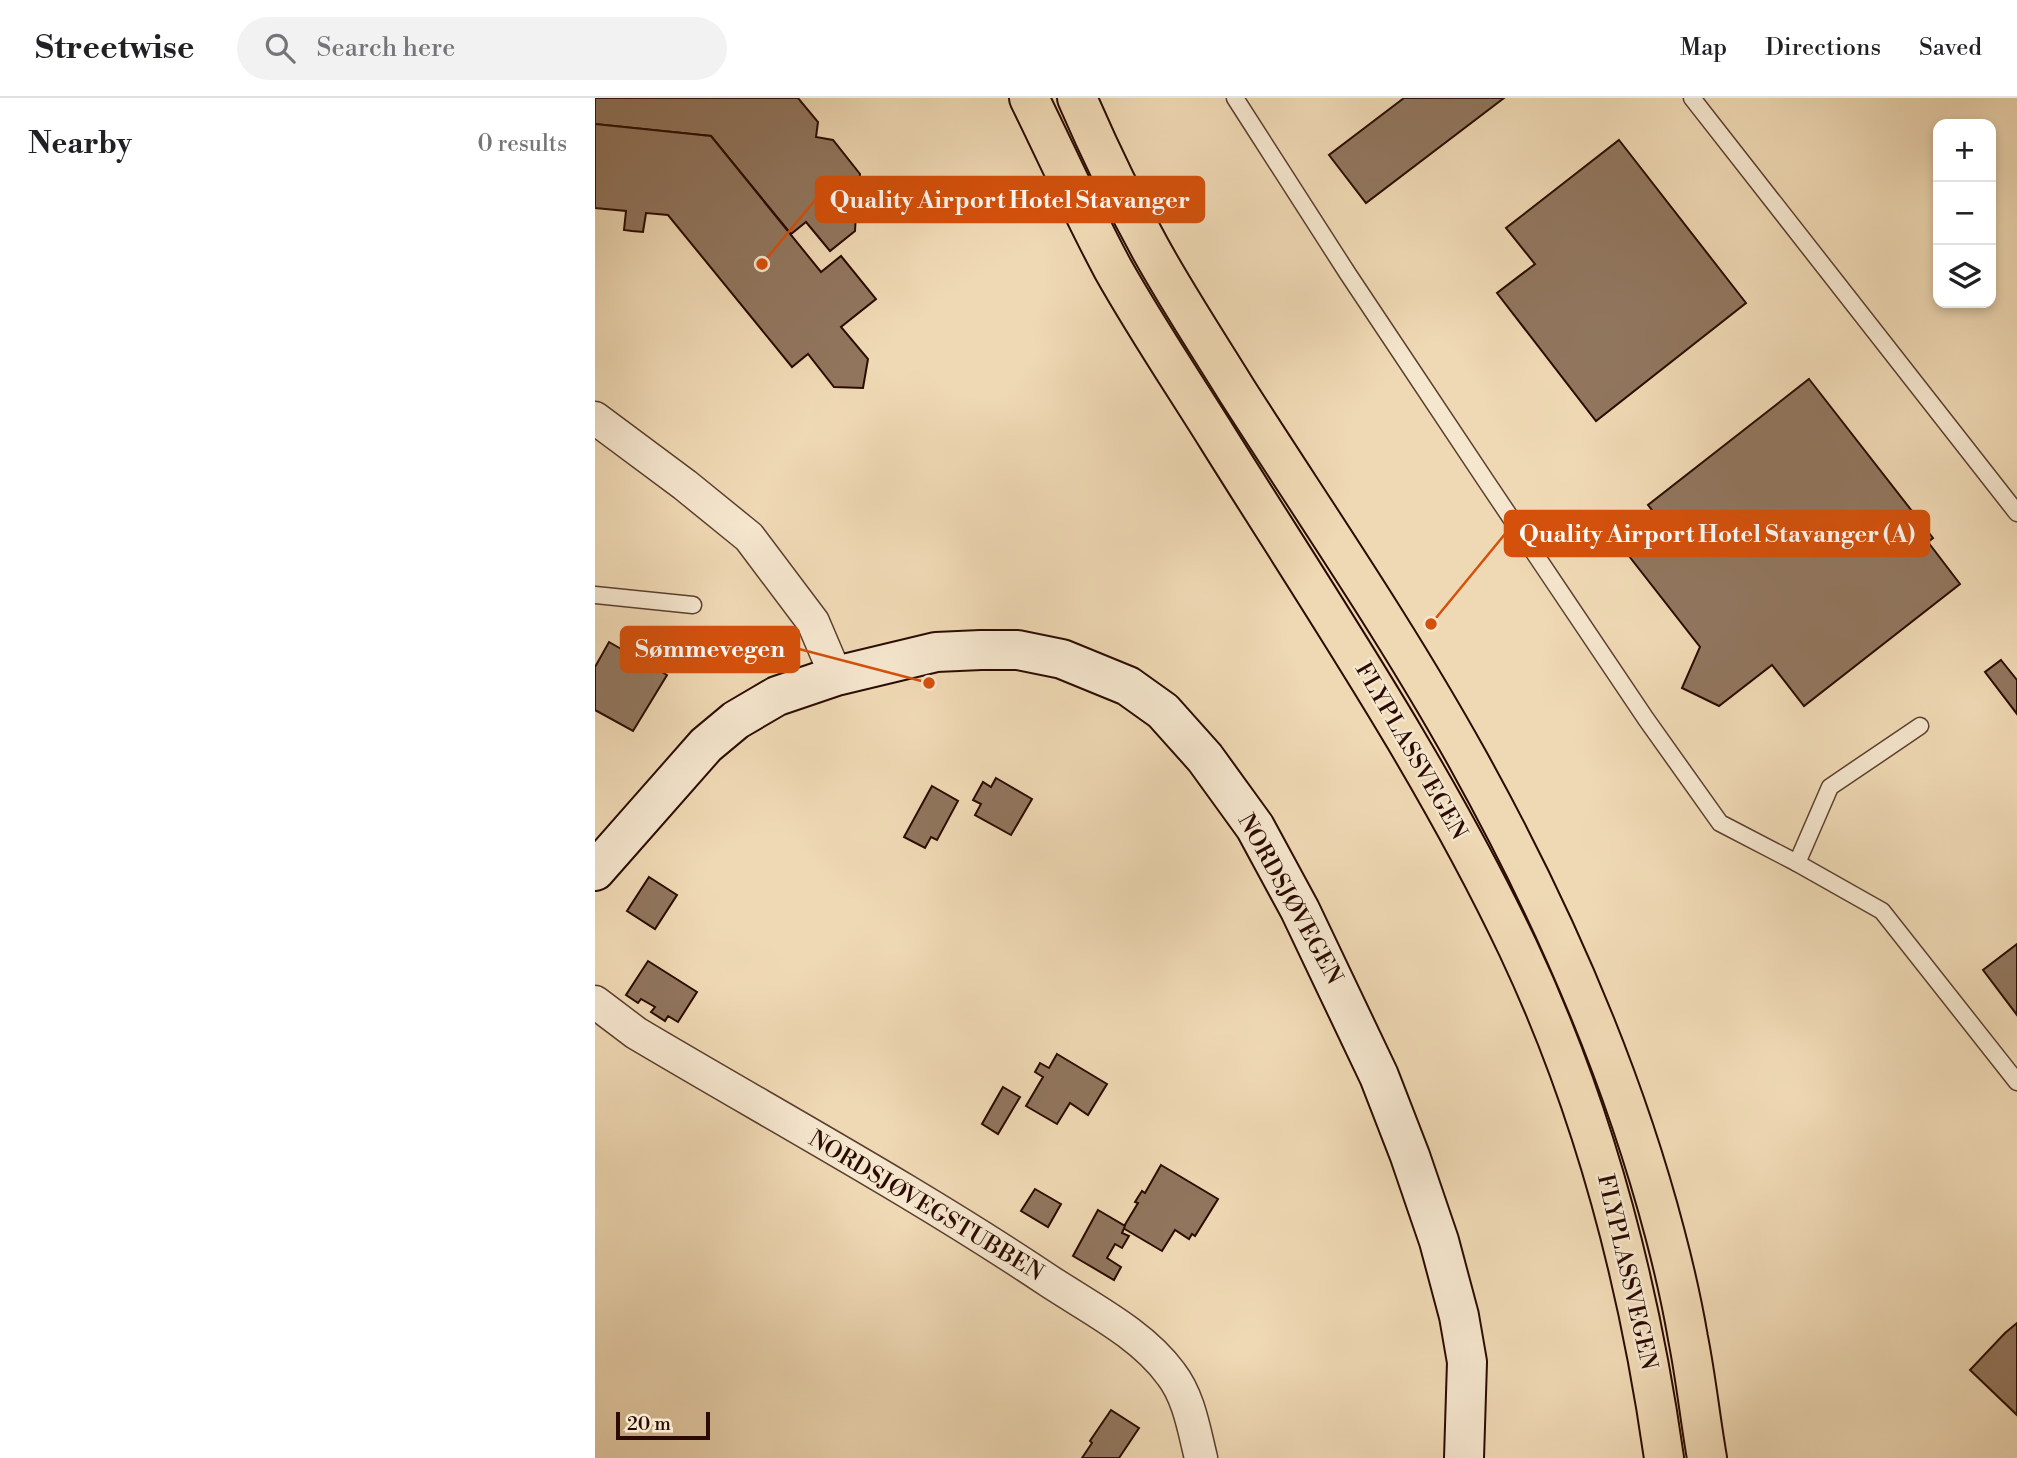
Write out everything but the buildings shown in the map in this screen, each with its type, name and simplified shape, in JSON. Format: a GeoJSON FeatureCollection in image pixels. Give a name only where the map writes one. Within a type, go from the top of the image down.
{"type":"FeatureCollection","features":[{"type":"Feature","properties":{"kind":"highway","name":"FLYPLASSVEGEN"},"geometry":{"type":"LineString","coordinates":[[1029,98],[1114,269],[1381,696],[1428,776],[1519,950],[1557,1040],[1603,1170],[1624,1245],[1646,1342],[1664,1458]]}},
{"type":"Feature","properties":{"kind":"highway","name":"FLYPLASSVEGEN"},"geometry":{"type":"LineString","coordinates":[[1077,98],[1103,157],[1151,249],[1438,709],[1510,837],[1557,932],[1596,1024],[1640,1144],[1688,1334],[1707,1458]]}},
{"type":"Feature","properties":{"kind":"street"},"geometry":{"type":"LineString","coordinates":[[595,418],[749,537],[813,622],[836,676]]}},
{"type":"Feature","properties":{"kind":"street","name":"NORDSJØVEGEN"},"geometry":{"type":"LineString","coordinates":[[595,871],[706,745],[736,720],[777,696],[836,676],[936,652],[981,650],[1018,650],[1062,659],[1128,686],[1163,711],[1205,758],[1255,827],[1300,910],[1379,1076],[1439,1241],[1459,1315],[1467,1362],[1464,1458]]}},
{"type":"Feature","properties":{"kind":"street","name":"NORDSJØVEGSTUBBEN"},"geometry":{"type":"LineString","coordinates":[[595,1002],[636,1033],[924,1203],[1030,1268],[1140,1341],[1172,1374],[1187,1406],[1201,1458]]}},
{"type":"Feature","properties":{"kind":"lane"},"geometry":{"type":"LineString","coordinates":[[1235,98],[1488,484],[1646,719],[1720,823],[1882,911],[2017,1082]]}},
{"type":"Feature","properties":{"kind":"lane"},"geometry":{"type":"LineString","coordinates":[[1692,98],[2017,513]]}},
{"type":"Feature","properties":{"kind":"lane"},"geometry":{"type":"LineString","coordinates":[[595,595],[693,605]]}},
{"type":"Feature","properties":{"kind":"lane"},"geometry":{"type":"LineString","coordinates":[[1797,863],[1830,787],[1920,726]]}},
{"type":"Feature","properties":{"kind":"place","name":"Quality Airport Hotel Stavanger"},"geometry":{"type":"Point","coordinates":[762,264]}},
{"type":"Feature","properties":{"kind":"place","name":"Quality Airport Hotel Stavanger (A)"},"geometry":{"type":"Point","coordinates":[1431,624]}},
{"type":"Feature","properties":{"kind":"place","name":"Sømmevegen"},"geometry":{"type":"Point","coordinates":[929,683]}}]}
